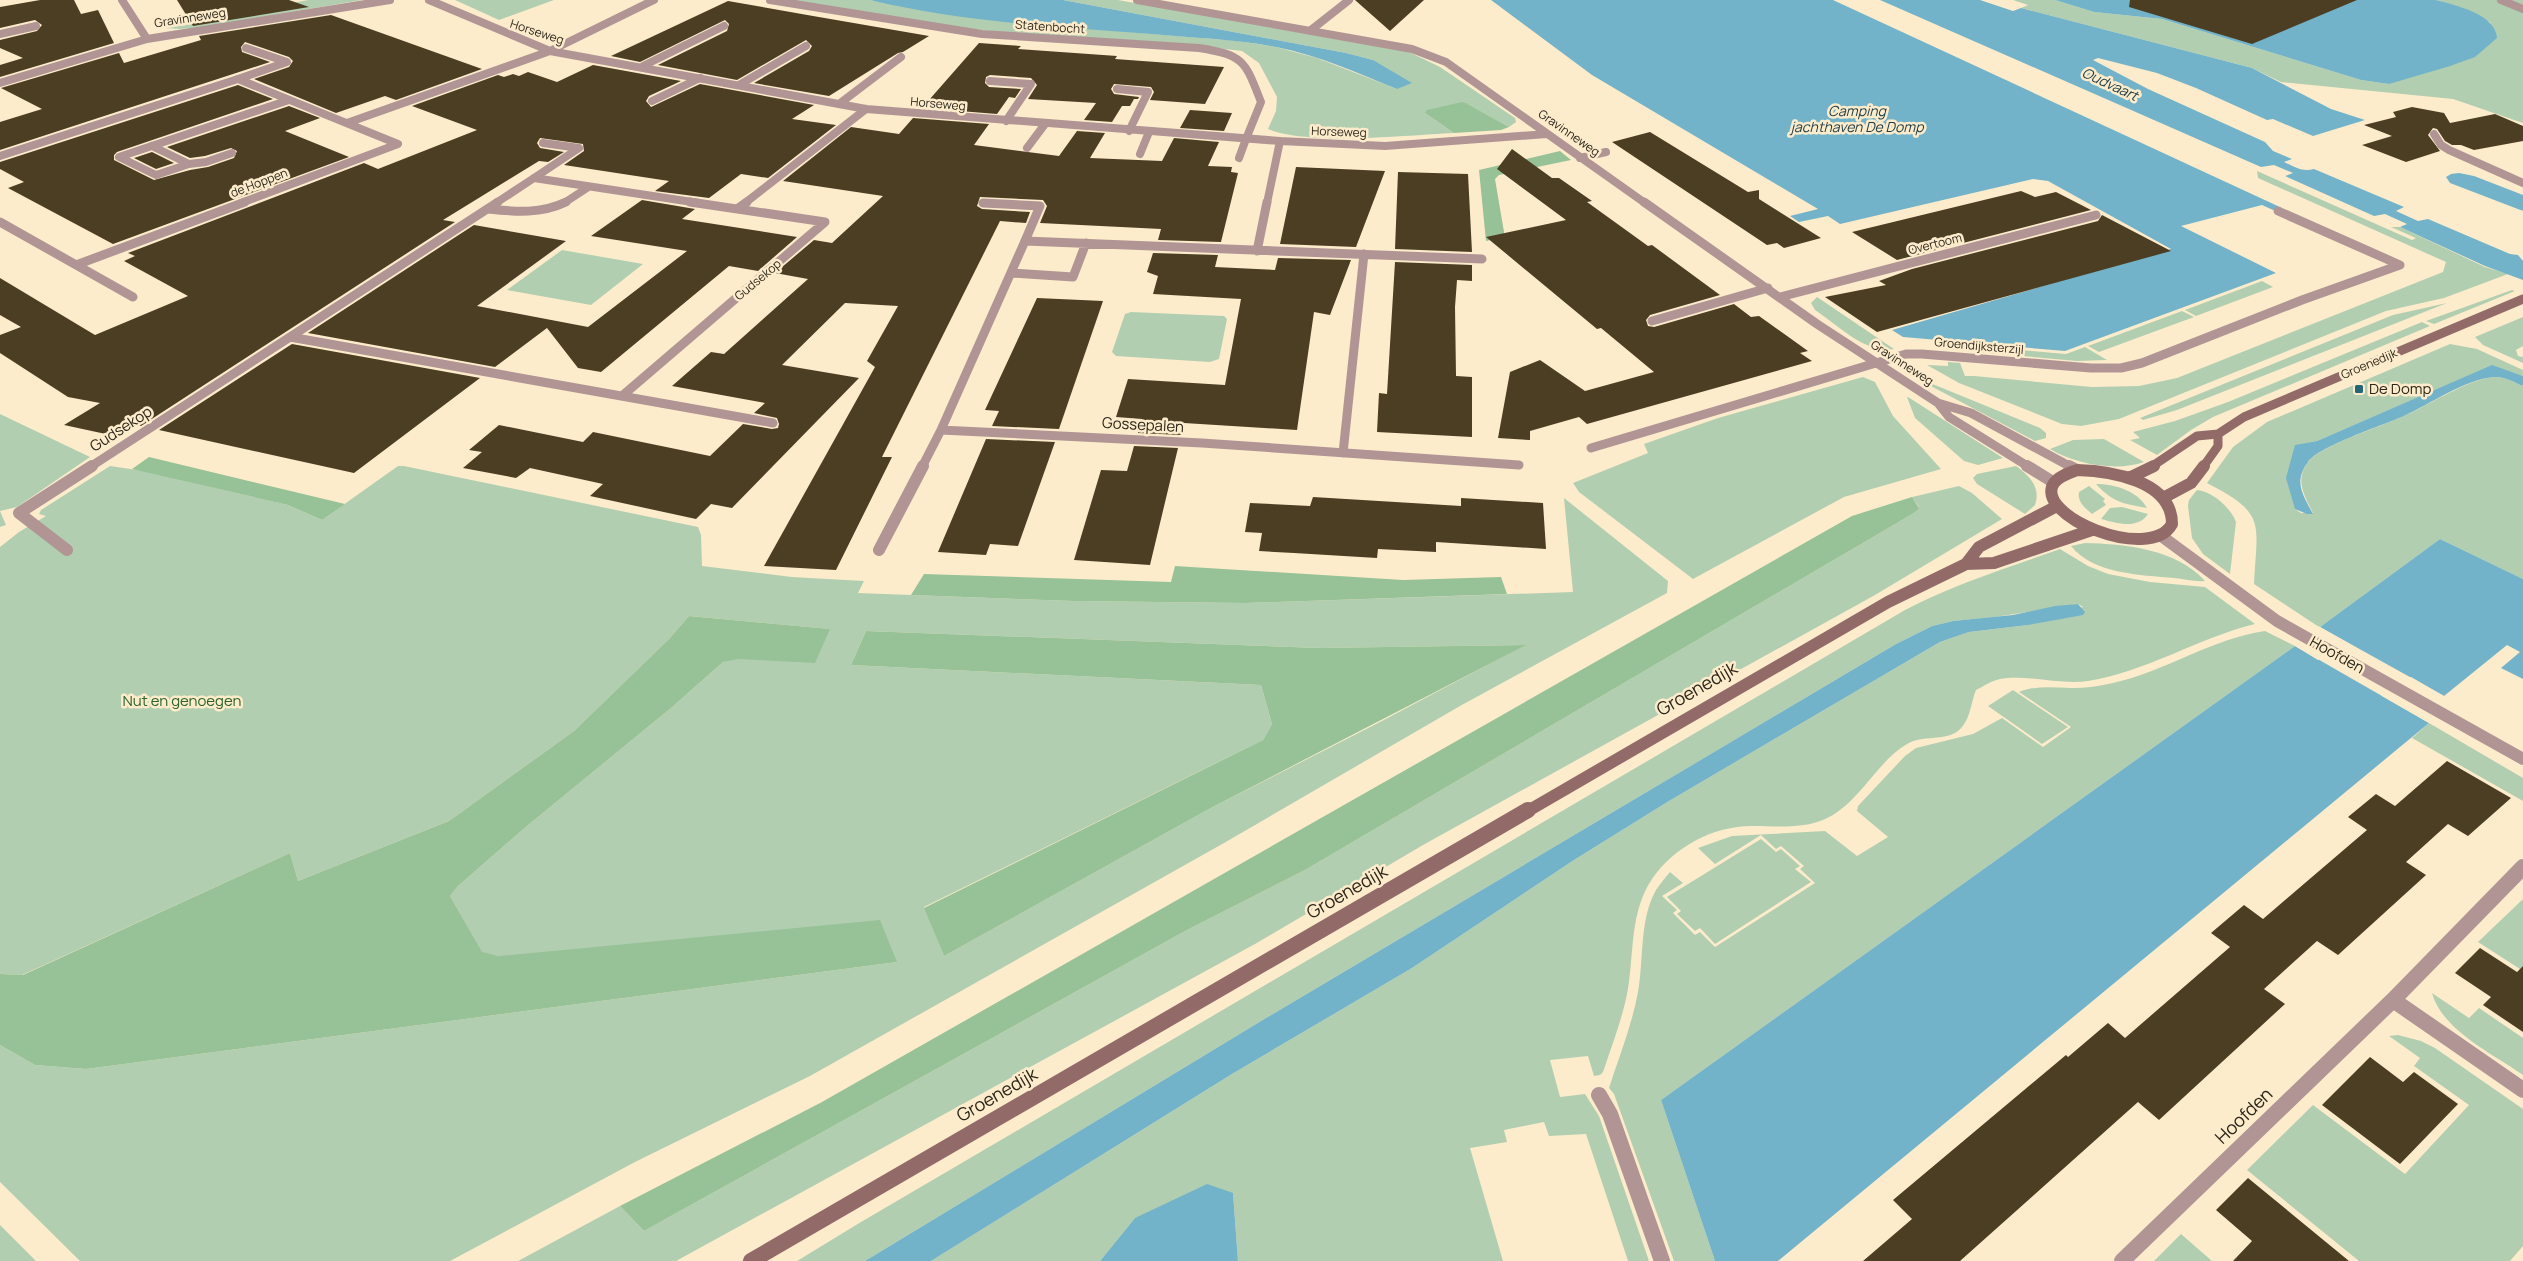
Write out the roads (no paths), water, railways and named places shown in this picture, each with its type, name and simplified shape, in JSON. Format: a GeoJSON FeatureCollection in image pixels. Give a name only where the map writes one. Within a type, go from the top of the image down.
{"type":"FeatureCollection","features":[{"type":"Feature","properties":{"kind":"main road","name":"Groenedijk"},"geometry":{"type":"LineString","coordinates":[[2129,478],[2157,464],[2197,436],[2218,434],[2244,417],[2523,299]]}},
{"type":"Feature","properties":{"kind":"main road"},"geometry":{"type":"LineString","coordinates":[[2163,498],[2191,483],[2218,446],[2218,434]]}},
{"type":"Feature","properties":{"kind":"main road"},"geometry":{"type":"LineString","coordinates":[[2077,470],[2102,471],[2129,478],[2148,487],[2163,498],[2172,509],[2174,520],[2170,529],[2160,535],[2140,539],[2116,537],[2092,530],[2071,519],[2057,506],[2051,497],[2050,489],[2053,482],[2062,474],[2077,470]]}},
{"type":"Feature","properties":{"kind":"main road","name":"Groenedijk"},"geometry":{"type":"LineString","coordinates":[[1966,564],[1979,547],[2057,506]]}},
{"type":"Feature","properties":{"kind":"main road","name":"Groenedijk"},"geometry":{"type":"LineString","coordinates":[[751,1261],[1888,602],[1966,564],[1994,563],[2092,530]]}},
{"type":"Feature","properties":{"kind":"street"},"geometry":{"type":"LineString","coordinates":[[122,0],[147,39]]}},
{"type":"Feature","properties":{"kind":"street","name":"Gravinneweg"},"geometry":{"type":"LineString","coordinates":[[0,83],[147,39],[356,3],[390,0]]}},
{"type":"Feature","properties":{"kind":"street","name":"Horseweg"},"geometry":{"type":"LineString","coordinates":[[429,0],[517,39],[550,50],[866,109],[1129,131],[1385,146],[1547,134]]}},
{"type":"Feature","properties":{"kind":"street"},"geometry":{"type":"LineString","coordinates":[[347,122],[550,50],[654,0]]}},
{"type":"Feature","properties":{"kind":"street","name":"Statenbocht"},"geometry":{"type":"LineString","coordinates":[[770,0],[982,34],[1199,48],[1232,53],[1245,62],[1261,102],[1239,158]]}},
{"type":"Feature","properties":{"kind":"street","name":"Gravinneweg"},"geometry":{"type":"LineString","coordinates":[[1137,0],[1412,49],[1446,62],[1580,158],[1876,363],[1938,403],[1971,413],[2077,470]]}},
{"type":"Feature","properties":{"kind":"street"},"geometry":{"type":"LineString","coordinates":[[1311,30],[1349,0]]}},
{"type":"Feature","properties":{"kind":"street"},"geometry":{"type":"LineString","coordinates":[[2501,0],[2523,9]]}},
{"type":"Feature","properties":{"kind":"street"},"geometry":{"type":"LineString","coordinates":[[0,34],[36,26]]}},
{"type":"Feature","properties":{"kind":"street"},"geometry":{"type":"LineString","coordinates":[[642,66],[724,26]]}},
{"type":"Feature","properties":{"kind":"street"},"geometry":{"type":"LineString","coordinates":[[739,85],[806,46]]}},
{"type":"Feature","properties":{"kind":"street"},"geometry":{"type":"LineString","coordinates":[[0,156],[287,62],[246,48]]}},
{"type":"Feature","properties":{"kind":"street"},"geometry":{"type":"LineString","coordinates":[[839,104],[901,57]]}},
{"type":"Feature","properties":{"kind":"street"},"geometry":{"type":"LineString","coordinates":[[652,101],[700,78]]}},
{"type":"Feature","properties":{"kind":"street","name":"de Hoppen"},"geometry":{"type":"LineString","coordinates":[[76,265],[398,144],[238,79]]}},
{"type":"Feature","properties":{"kind":"street"},"geometry":{"type":"LineString","coordinates":[[990,81],[1032,84],[1006,121]]}},
{"type":"Feature","properties":{"kind":"street"},"geometry":{"type":"LineString","coordinates":[[1117,89],[1148,92],[1129,131]]}},
{"type":"Feature","properties":{"kind":"street"},"geometry":{"type":"LineString","coordinates":[[232,152],[206,162],[189,164],[156,175],[119,157],[289,100]]}},
{"type":"Feature","properties":{"kind":"street"},"geometry":{"type":"LineString","coordinates":[[737,209],[866,109]]}},
{"type":"Feature","properties":{"kind":"street"},"geometry":{"type":"LineString","coordinates":[[1026,148],[1045,124]]}},
{"type":"Feature","properties":{"kind":"street"},"geometry":{"type":"LineString","coordinates":[[1140,154],[1149,132]]}},
{"type":"Feature","properties":{"kind":"street"},"geometry":{"type":"LineString","coordinates":[[2434,134],[2441,145],[2449,150],[2523,183]]}},
{"type":"Feature","properties":{"kind":"street"},"geometry":{"type":"LineString","coordinates":[[1257,251],[1280,141]]}},
{"type":"Feature","properties":{"kind":"street"},"geometry":{"type":"LineString","coordinates":[[534,178],[579,148],[542,143]]}},
{"type":"Feature","properties":{"kind":"street"},"geometry":{"type":"LineString","coordinates":[[152,146],[189,164]]}},
{"type":"Feature","properties":{"kind":"street"},"geometry":{"type":"LineString","coordinates":[[1580,158],[1606,152]]}},
{"type":"Feature","properties":{"kind":"street","name":"Gudsekop"},"geometry":{"type":"LineString","coordinates":[[66,550],[19,513],[534,178],[587,188],[826,222],[622,396]]}},
{"type":"Feature","properties":{"kind":"street"},"geometry":{"type":"LineString","coordinates":[[488,209],[516,213],[544,212],[571,200],[587,188]]}},
{"type":"Feature","properties":{"kind":"street"},"geometry":{"type":"LineString","coordinates":[[879,550],[940,430],[1040,206],[983,204]]}},
{"type":"Feature","properties":{"kind":"street","name":"Groendijksterzijl"},"geometry":{"type":"LineString","coordinates":[[1591,448],[1906,354],[2091,368],[2121,368],[2142,363],[2361,278],[2400,265],[2278,211]]}},
{"type":"Feature","properties":{"kind":"street","name":"Overtoom"},"geometry":{"type":"LineString","coordinates":[[1780,297],[2096,215]]}},
{"type":"Feature","properties":{"kind":"street"},"geometry":{"type":"LineString","coordinates":[[0,222],[133,297]]}},
{"type":"Feature","properties":{"kind":"street"},"geometry":{"type":"LineString","coordinates":[[1026,241],[1482,259]]}},
{"type":"Feature","properties":{"kind":"street"},"geometry":{"type":"LineString","coordinates":[[1011,273],[1074,277],[1086,243]]}},
{"type":"Feature","properties":{"kind":"street"},"geometry":{"type":"LineString","coordinates":[[1343,453],[1364,254]]}},
{"type":"Feature","properties":{"kind":"street"},"geometry":{"type":"LineString","coordinates":[[1652,320],[1768,288]]}},
{"type":"Feature","properties":{"kind":"street"},"geometry":{"type":"LineString","coordinates":[[290,337],[773,424]]}},
{"type":"Feature","properties":{"kind":"street","name":"Gravinneweg"},"geometry":{"type":"LineString","coordinates":[[1938,403],[1949,417],[2053,482]]}},
{"type":"Feature","properties":{"kind":"street","name":"Gossepalen"},"geometry":{"type":"LineString","coordinates":[[940,430],[1519,465]]}},
{"type":"Feature","properties":{"kind":"street","name":"Hoofden"},"geometry":{"type":"LineString","coordinates":[[2160,535],[2257,607],[2306,638],[2523,759]]}},
{"type":"Feature","properties":{"kind":"street","name":"Hoofden"},"geometry":{"type":"LineString","coordinates":[[2122,1261],[2393,1000],[2523,867]]}},
{"type":"Feature","properties":{"kind":"street"},"geometry":{"type":"LineString","coordinates":[[2393,1000],[2523,1090]]}},
{"type":"Feature","properties":{"kind":"street"},"geometry":{"type":"LineString","coordinates":[[1599,1095],[1610,1114],[1662,1261]]}},
{"type":"Feature","properties":{"kind":"water"},"geometry":{"type":"Polygon","coordinates":[[[870,0],[1063,0],[1346,53],[1373,60],[1412,83],[1397,89],[1292,50],[1261,44],[1010,23],[940,14],[870,0]]]}},
{"type":"Feature","properties":{"kind":"water","name":"Camping jachthaven De Domp"},"geometry":{"type":"Polygon","coordinates":[[[1491,0],[1833,0],[2282,208],[2273,210],[2262,205],[2181,226],[2276,273],[2065,351],[1903,337],[1892,330],[2171,249],[2048,181],[2033,179],[1840,224],[1828,216],[1799,222],[1790,216],[1818,209],[1592,75],[1491,0]]]}},
{"type":"Feature","properties":{"kind":"water","name":"Oudvaart"},"geometry":{"type":"Polygon","coordinates":[[[1880,0],[1980,0],[2013,11],[2021,8],[2252,68],[2331,109],[2365,120],[2313,136],[2273,119],[2267,120],[2196,88],[2157,73],[2098,58],[2093,60],[2148,89],[2265,142],[2273,151],[2292,159],[2284,162],[2292,166],[2302,169],[2314,169],[2404,207],[2396,211],[2418,221],[2428,219],[2510,254],[2518,255],[2523,261],[2523,280],[2485,266],[2400,227],[2407,224],[2385,214],[2374,216],[2285,176],[2293,173],[2274,165],[2261,167],[1880,0]]]}},
{"type":"Feature","properties":{"kind":"water"},"geometry":{"type":"Polygon","coordinates":[[[2055,0],[2436,0],[2463,8],[2482,17],[2495,30],[2497,38],[2475,57],[2389,84],[2361,80],[2162,19],[2094,12],[2055,0]]]}},
{"type":"Feature","properties":{"kind":"water"},"geometry":{"type":"Polygon","coordinates":[[[2459,173],[2474,176],[2523,195],[2523,211],[2450,183],[2446,177],[2459,173]]]}},
{"type":"Feature","properties":{"kind":"water"},"geometry":{"type":"Polygon","coordinates":[[[2492,365],[2523,376],[2523,386],[2501,377],[2472,382],[2404,416],[2325,449],[2308,462],[2301,476],[2301,488],[2313,514],[2307,514],[2295,509],[2286,478],[2295,445],[2317,441],[2492,365]]]}},
{"type":"Feature","properties":{"kind":"water"},"geometry":{"type":"Polygon","coordinates":[[[2440,539],[2523,579],[2523,679],[2501,668],[2520,652],[2507,645],[2444,696],[2411,677],[2382,696],[2429,723],[1778,1261],[1715,1261],[1661,1100],[2295,646],[2318,660],[2348,643],[2320,627],[2440,539]]]}},
{"type":"Feature","properties":{"kind":"water"},"geometry":{"type":"Polygon","coordinates":[[[2078,604],[2085,612],[2083,615],[2028,625],[1969,632],[1940,642],[1669,801],[1574,860],[1412,968],[1232,1074],[931,1261],[865,1261],[1266,1018],[1896,644],[1932,626],[1953,621],[2013,615],[2055,606],[2078,604]]]}},
{"type":"Feature","properties":{"kind":"water"},"geometry":{"type":"Polygon","coordinates":[[[1207,1184],[1233,1193],[1238,1261],[1100,1261],[1135,1218],[1207,1184]]]}},
{"type":"Feature","properties":{"kind":"place","name":"De Domp"},"geometry":{"type":"Point","coordinates":[2359,389]}},
{"type":"Feature","properties":{"kind":"park label","name":"Nut en genoegen"},"geometry":{"type":"Point","coordinates":[182,701]}}]}
